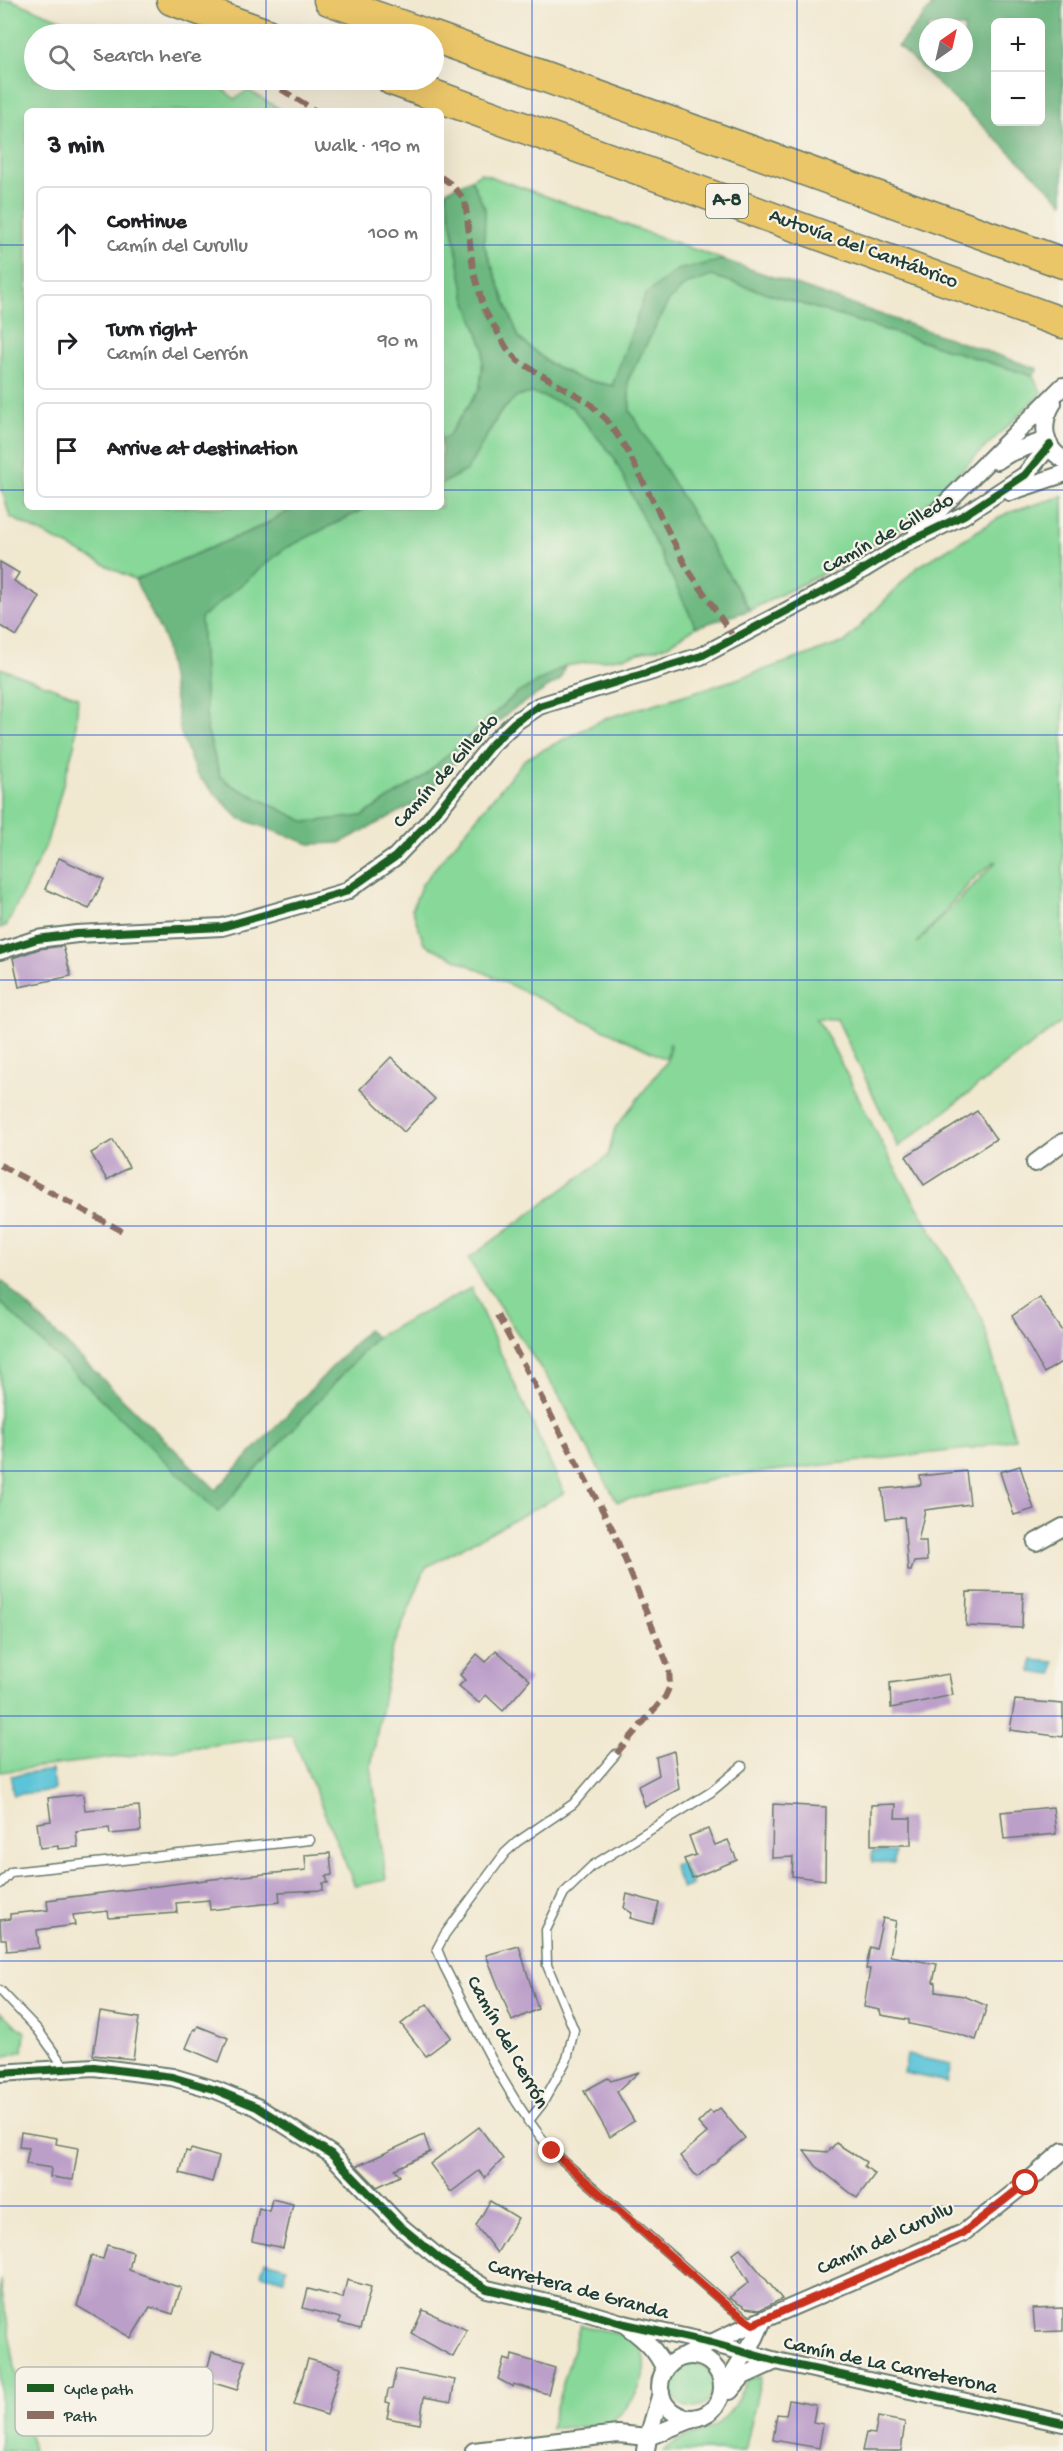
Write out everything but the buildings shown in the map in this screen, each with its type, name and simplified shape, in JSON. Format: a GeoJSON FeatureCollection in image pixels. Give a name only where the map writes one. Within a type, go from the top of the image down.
{"type":"FeatureCollection","features":[{"type":"Feature","properties":{"kind":"highway"},"geometry":{"type":"LineString","coordinates":[[172,0],[239,24]]}},
{"type":"Feature","properties":{"kind":"highway"},"geometry":{"type":"LineString","coordinates":[[329,0],[397,24]]}},
{"type":"Feature","properties":{"kind":"highway"},"geometry":{"type":"LineString","coordinates":[[444,42],[1063,263]]}},
{"type":"Feature","properties":{"kind":"highway","name":"Autovía del Cantábrico"},"geometry":{"type":"LineString","coordinates":[[420,90],[1063,323]]}},
{"type":"Feature","properties":{"kind":"street"},"geometry":{"type":"LineString","coordinates":[[1063,387],[1044,422],[1048,443],[1063,459]]}},
{"type":"Feature","properties":{"kind":"street","name":"Camín de Gilledo"},"geometry":{"type":"LineString","coordinates":[[906,543],[1063,387]]}},
{"type":"Feature","properties":{"kind":"street","name":"Camín de Gilledo"},"geometry":{"type":"LineString","coordinates":[[982,470],[1010,453],[1048,443]]}},
{"type":"Feature","properties":{"kind":"street","name":"Camín de Gilledo"},"geometry":{"type":"LineString","coordinates":[[0,951],[37,939],[77,934],[222,927],[345,892],[395,857],[427,824],[492,744],[515,722],[539,706],[701,656],[851,578],[906,543],[964,515],[1025,475],[1048,443]]}},
{"type":"Feature","properties":{"kind":"street","name":"Camín de Gilledo"},"geometry":{"type":"LineString","coordinates":[[989,499],[1063,474]]}},
{"type":"Feature","properties":{"kind":"street"},"geometry":{"type":"LineString","coordinates":[[1035,1163],[1063,1142]]}},
{"type":"Feature","properties":{"kind":"street"},"geometry":{"type":"LineString","coordinates":[[1036,1542],[1063,1527]]}},
{"type":"Feature","properties":{"kind":"street","name":"Carretera de Granda"},"geometry":{"type":"LineString","coordinates":[[0,2073],[94,2067],[172,2077],[216,2090],[256,2107],[331,2154],[400,2226],[445,2264],[487,2289],[711,2343]]}},
{"type":"Feature","properties":{"kind":"street","name":"Camín del Curullu"},"geometry":{"type":"LineString","coordinates":[[685,2356],[711,2343],[757,2327],[963,2233],[1063,2151]]}},
{"type":"Feature","properties":{"kind":"street","name":"Carretera de Granda"},"geometry":{"type":"LineString","coordinates":[[625,2324],[659,2356],[665,2370]]}},
{"type":"Feature","properties":{"kind":"street"},"geometry":{"type":"LineString","coordinates":[[474,2451],[618,2434],[647,2444],[705,2415],[746,2352],[757,2327]]}},
{"type":"Feature","properties":{"kind":"street","name":"Camín de La Carreterona"},"geometry":{"type":"LineString","coordinates":[[757,2327],[762,2350],[776,2361]]}},
{"type":"Feature","properties":{"kind":"street"},"geometry":{"type":"LineString","coordinates":[[711,2343],[721,2391]]}},
{"type":"Feature","properties":{"kind":"street","name":"Camín de La Carreterona"},"geometry":{"type":"LineString","coordinates":[[711,2343],[776,2361],[1063,2423]]}},
{"type":"Feature","properties":{"kind":"street"},"geometry":{"type":"LineString","coordinates":[[698,2418],[678,2416],[670,2410],[661,2393],[660,2385],[665,2370],[670,2364],[685,2356],[704,2358],[712,2364],[721,2391]]}},
{"type":"Feature","properties":{"kind":"street","name":"Camín de La Carreterona"},"geometry":{"type":"LineString","coordinates":[[721,2391],[743,2376],[776,2361]]}},
{"type":"Feature","properties":{"kind":"street"},"geometry":{"type":"LineString","coordinates":[[647,2444],[661,2393]]}},
{"type":"Feature","properties":{"kind":"lane","name":"Camín del Cerrón"},"geometry":{"type":"LineString","coordinates":[[616,1754],[573,1804],[517,1842],[505,1853],[445,1934],[437,1949],[499,2073],[528,2122],[552,2151],[727,2306],[757,2327]]}},
{"type":"Feature","properties":{"kind":"lane"},"geometry":{"type":"LineString","coordinates":[[528,2122],[542,2104],[567,2058],[574,2030],[547,1965],[546,1930],[564,1893],[592,1866],[711,1792],[742,1766]]}},
{"type":"Feature","properties":{"kind":"lane"},"geometry":{"type":"LineString","coordinates":[[0,1884],[11,1872],[310,1840]]}},
{"type":"Feature","properties":{"kind":"lane"},"geometry":{"type":"LineString","coordinates":[[0,1990],[38,2030],[65,2069]]}},
{"type":"Feature","properties":{"kind":"green space"},"geometry":{"type":"Polygon","coordinates":[[[0,0],[11,0],[72,24],[24,24],[24,90],[224,90],[235,99],[248,90],[278,108],[24,108],[24,510],[291,510],[262,526],[135,580],[10,517],[0,483],[0,0]]]}},
{"type":"Feature","properties":{"kind":"green space"},"geometry":{"type":"Polygon","coordinates":[[[937,0],[1063,0],[1063,202],[926,72],[973,72],[973,18],[922,18],[937,0]]]}},
{"type":"Feature","properties":{"kind":"green space"},"geometry":{"type":"Polygon","coordinates":[[[919,21],[919,66],[898,46],[919,21]]]}},
{"type":"Feature","properties":{"kind":"green space"},"geometry":{"type":"Polygon","coordinates":[[[481,173],[724,260],[677,270],[615,386],[580,379],[549,363],[519,338],[484,245],[485,209],[471,179],[481,173]]]}},
{"type":"Feature","properties":{"kind":"green space"},"geometry":{"type":"Polygon","coordinates":[[[471,179],[485,209],[484,245],[519,338],[549,363],[580,379],[614,386],[613,383],[645,295],[677,270],[724,260],[1038,369],[1033,376],[712,276],[685,285],[668,302],[628,380],[630,411],[750,610],[696,627],[613,456],[572,407],[533,393],[517,396],[500,413],[467,470],[444,482],[444,438],[449,435],[480,388],[484,349],[465,297],[446,191],[471,179]]]}},
{"type":"Feature","properties":{"kind":"green space"},"geometry":{"type":"Polygon","coordinates":[[[444,190],[446,191],[465,297],[484,349],[480,388],[449,435],[444,438],[444,190]]]}},
{"type":"Feature","properties":{"kind":"green space"},"geometry":{"type":"Polygon","coordinates":[[[712,276],[1033,376],[1042,393],[902,527],[838,566],[750,610],[630,411],[628,380],[668,302],[685,285],[712,276]]]}},
{"type":"Feature","properties":{"kind":"green space"},"geometry":{"type":"Polygon","coordinates":[[[533,393],[572,407],[613,456],[696,627],[666,646],[624,657],[565,666],[516,694],[423,777],[362,816],[306,822],[233,786],[220,776],[207,730],[201,618],[284,549],[355,510],[444,510],[444,482],[467,469],[500,413],[517,396],[533,393]]]}},
{"type":"Feature","properties":{"kind":"green space"},"geometry":{"type":"Polygon","coordinates":[[[1063,496],[1063,1021],[898,1147],[837,1019],[815,1018],[823,1028],[893,1165],[982,1318],[1015,1439],[968,1449],[727,1476],[617,1502],[558,1394],[468,1259],[608,1156],[615,1128],[668,1060],[670,1043],[666,1059],[424,944],[412,909],[422,884],[525,759],[604,719],[734,680],[845,642],[916,568],[1007,513],[1063,496]],[[996,862],[972,880],[917,943],[996,862]]]}},
{"type":"Feature","properties":{"kind":"green space"},"geometry":{"type":"Polygon","coordinates":[[[291,510],[362,510],[284,549],[201,618],[207,730],[220,776],[233,786],[306,822],[362,816],[423,777],[516,694],[565,666],[560,680],[512,710],[472,745],[418,802],[340,843],[310,844],[239,818],[196,774],[181,734],[164,638],[135,580],[262,526],[291,510]]]}},
{"type":"Feature","properties":{"kind":"green space"},"geometry":{"type":"Polygon","coordinates":[[[0,668],[78,697],[75,742],[46,845],[7,925],[0,928],[0,668]]]}},
{"type":"Feature","properties":{"kind":"green space"},"geometry":{"type":"Polygon","coordinates":[[[0,1279],[216,1490],[367,1330],[376,1337],[218,1512],[0,1302],[0,1279]]]}},
{"type":"Feature","properties":{"kind":"green space"},"geometry":{"type":"Polygon","coordinates":[[[471,1288],[564,1493],[426,1567],[392,1650],[371,1766],[386,1880],[355,1886],[292,1735],[0,1772],[0,1302],[218,1512],[376,1337],[471,1288]]]}},
{"type":"Feature","properties":{"kind":"green space"},"geometry":{"type":"Polygon","coordinates":[[[0,2012],[25,2032],[23,2051],[0,2058],[0,2012]]]}},
{"type":"Feature","properties":{"kind":"green space"},"geometry":{"type":"Polygon","coordinates":[[[0,2280],[15,2367],[15,2436],[30,2436],[33,2451],[0,2451],[0,2280]]]}},
{"type":"Feature","properties":{"kind":"green space"},"geometry":{"type":"Polygon","coordinates":[[[580,2325],[615,2333],[633,2340],[641,2350],[644,2374],[640,2386],[625,2409],[606,2424],[550,2428],[580,2325]]]}},
{"type":"Feature","properties":{"kind":"green space"},"geometry":{"type":"Polygon","coordinates":[[[693,2364],[702,2365],[709,2370],[714,2377],[714,2395],[709,2402],[702,2407],[693,2408],[684,2407],[677,2402],[672,2395],[671,2386],[672,2377],[677,2370],[684,2365],[693,2364]]]}},
{"type":"Feature","properties":{"kind":"green space"},"geometry":{"type":"Polygon","coordinates":[[[761,2377],[745,2451],[663,2451],[675,2442],[716,2425],[729,2413],[747,2379],[761,2377]]]}},
{"type":"Feature","properties":{"kind":"water"},"geometry":{"type":"Polygon","coordinates":[[[1032,1660],[1054,1662],[1053,1674],[1031,1672],[1032,1660]]]}},
{"type":"Feature","properties":{"kind":"water"},"geometry":{"type":"Polygon","coordinates":[[[52,1770],[54,1790],[13,1795],[11,1776],[52,1770]]]}},
{"type":"Feature","properties":{"kind":"water"},"geometry":{"type":"Polygon","coordinates":[[[872,1851],[895,1852],[894,1863],[872,1862],[872,1851]]]}},
{"type":"Feature","properties":{"kind":"water"},"geometry":{"type":"Polygon","coordinates":[[[682,1862],[692,1885],[682,1889],[673,1865],[682,1862]]]}},
{"type":"Feature","properties":{"kind":"water"},"geometry":{"type":"Polygon","coordinates":[[[907,2055],[951,2064],[947,2082],[904,2073],[907,2055]]]}},
{"type":"Feature","properties":{"kind":"water"},"geometry":{"type":"Polygon","coordinates":[[[265,2261],[287,2267],[284,2280],[261,2274],[265,2261]]]}},
{"type":"Feature","properties":{"kind":"marked path"},"geometry":{"type":"LineString","coordinates":[[282,90],[311,108]]}},
{"type":"Feature","properties":{"kind":"marked path"},"geometry":{"type":"LineString","coordinates":[[444,179],[465,200],[473,269],[484,309],[508,350],[518,361],[589,403],[607,420],[627,450],[687,568],[735,639]]}},
{"type":"Feature","properties":{"kind":"marked path"},"geometry":{"type":"LineString","coordinates":[[0,1165],[124,1232]]}},
{"type":"Feature","properties":{"kind":"marked path"},"geometry":{"type":"LineString","coordinates":[[497,1315],[613,1530],[669,1668],[670,1686],[665,1697],[616,1754]]}},
{"type":"Feature","properties":{"kind":"cycle path"},"geometry":{"type":"LineString","coordinates":[[0,951],[37,939],[77,934],[222,927],[345,892],[395,857],[427,824],[492,744],[515,722],[539,706],[701,656],[851,577],[906,543],[964,515],[1025,475],[1050,445]]}},
{"type":"Feature","properties":{"kind":"cycle path"},"geometry":{"type":"LineString","coordinates":[[0,2073],[94,2067],[172,2077],[216,2090],[257,2107],[331,2154],[400,2226],[445,2263],[487,2289],[776,2361],[1063,2423]]}},
{"type":"Feature","properties":{"kind":"route"},"geometry":{"type":"LineString","coordinates":[[552,2151],[727,2306],[753,2324],[963,2233],[1026,2183]]}}]}
